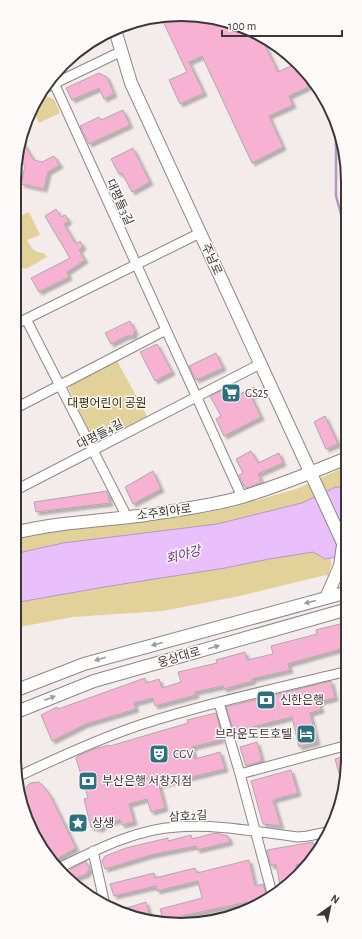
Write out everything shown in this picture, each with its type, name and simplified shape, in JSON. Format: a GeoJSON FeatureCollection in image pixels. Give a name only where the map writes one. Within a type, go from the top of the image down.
{"type":"FeatureCollection","features":[{"type":"Feature","properties":{"kind":"main road","name":"주남로"},"geometry":{"type":"LineString","coordinates":[[116,35],[120,52],[131,83],[341,541]]}},
{"type":"Feature","properties":{"kind":"main road","name":"소주회야로"},"geometry":{"type":"LineString","coordinates":[[21,532],[61,523],[127,517],[208,505],[313,479],[341,462]]}},
{"type":"Feature","properties":{"kind":"main road"},"geometry":{"type":"LineString","coordinates":[[326,598],[341,563]]}},
{"type":"Feature","properties":{"kind":"main road","name":"웅상대로"},"geometry":{"type":"LineString","coordinates":[[21,688],[84,664],[341,594]]}},
{"type":"Feature","properties":{"kind":"main road","name":"웅상대로"},"geometry":{"type":"LineString","coordinates":[[21,710],[94,681],[341,611]]}},
{"type":"Feature","properties":{"kind":"street"},"geometry":{"type":"LineString","coordinates":[[55,82],[120,52]]}},
{"type":"Feature","properties":{"kind":"street","name":"대평들3길"},"geometry":{"type":"LineString","coordinates":[[54,84],[242,497]]}},
{"type":"Feature","properties":{"kind":"street"},"geometry":{"type":"LineString","coordinates":[[21,322],[200,232]]}},
{"type":"Feature","properties":{"kind":"street"},"geometry":{"type":"LineString","coordinates":[[26,319],[127,517]]}},
{"type":"Feature","properties":{"kind":"street"},"geometry":{"type":"LineString","coordinates":[[21,406],[166,330]]}},
{"type":"Feature","properties":{"kind":"street","name":"대평들4길"},"geometry":{"type":"LineString","coordinates":[[21,487],[197,398],[260,364]]}},
{"type":"Feature","properties":{"kind":"street"},"geometry":{"type":"LineString","coordinates":[[22,776],[46,763],[139,726],[219,703],[341,673]]}},
{"type":"Feature","properties":{"kind":"street"},"geometry":{"type":"LineString","coordinates":[[219,703],[240,774],[270,891]]}},
{"type":"Feature","properties":{"kind":"street"},"geometry":{"type":"LineString","coordinates":[[240,774],[341,747]]}},
{"type":"Feature","properties":{"kind":"street","name":"삼호2길"},"geometry":{"type":"LineString","coordinates":[[63,866],[93,851],[141,834],[176,827],[215,827],[298,836],[308,836],[322,833]]}},
{"type":"Feature","properties":{"kind":"street"},"geometry":{"type":"LineString","coordinates":[[93,851],[103,898]]}},
{"type":"Feature","properties":{"kind":"green space"},"geometry":{"type":"Polygon","coordinates":[[[45,96],[54,99],[60,113],[39,123],[35,116],[42,101],[45,96]]]}},
{"type":"Feature","properties":{"kind":"green space"},"geometry":{"type":"Polygon","coordinates":[[[29,212],[40,235],[27,240],[34,250],[44,253],[47,257],[26,269],[21,268],[21,216],[29,212]]]}},
{"type":"Feature","properties":{"kind":"green space","name":"대평어린이 공원"},"geometry":{"type":"Polygon","coordinates":[[[116,359],[147,416],[101,439],[92,437],[69,389],[71,383],[116,359]]]}},
{"type":"Feature","properties":{"kind":"green space"},"geometry":{"type":"Polygon","coordinates":[[[341,469],[341,487],[336,487],[302,503],[217,524],[63,543],[21,552],[21,537],[62,529],[204,513],[233,507],[296,489],[341,469]]]}},
{"type":"Feature","properties":{"kind":"green space"},"geometry":{"type":"Polygon","coordinates":[[[313,552],[325,559],[330,558],[332,564],[328,576],[326,575],[240,596],[163,611],[73,617],[21,627],[21,602],[225,568],[313,552]]]}},
{"type":"Feature","properties":{"kind":"water","name":"회야강"},"geometry":{"type":"Polygon","coordinates":[[[336,487],[341,487],[341,556],[325,559],[313,552],[21,602],[21,552],[63,543],[217,524],[302,503],[336,487]]]}},
{"type":"Feature","properties":{"kind":"building"},"geometry":{"type":"Polygon","coordinates":[[[163,22],[202,22],[222,26],[242,33],[265,44],[278,72],[291,66],[305,81],[308,87],[289,96],[293,105],[269,116],[283,147],[252,163],[202,56],[189,62],[204,93],[180,104],[169,80],[187,72],[163,22]]]}},
{"type":"Feature","properties":{"kind":"building"},"geometry":{"type":"Polygon","coordinates":[[[99,73],[107,77],[114,94],[104,99],[99,88],[72,100],[66,88],[99,73]]]}},
{"type":"Feature","properties":{"kind":"building"},"geometry":{"type":"Polygon","coordinates":[[[123,110],[130,125],[89,144],[80,126],[99,117],[101,120],[123,110]]]}},
{"type":"Feature","properties":{"kind":"building"},"geometry":{"type":"Polygon","coordinates":[[[25,146],[34,160],[42,162],[54,156],[60,165],[48,172],[44,189],[21,184],[25,166],[22,162],[25,146]]]}},
{"type":"Feature","properties":{"kind":"building"},"geometry":{"type":"Polygon","coordinates":[[[133,148],[150,182],[132,192],[122,173],[119,174],[111,159],[133,148]]]}},
{"type":"Feature","properties":{"kind":"building"},"geometry":{"type":"Polygon","coordinates":[[[56,209],[61,217],[65,215],[69,221],[64,224],[76,244],[80,241],[83,247],[79,250],[85,260],[67,272],[69,277],[39,292],[31,278],[70,258],[45,216],[56,209]]]}},
{"type":"Feature","properties":{"kind":"building"},"geometry":{"type":"Polygon","coordinates":[[[130,321],[135,331],[133,336],[127,336],[111,344],[105,333],[130,321]]]}},
{"type":"Feature","properties":{"kind":"building"},"geometry":{"type":"Polygon","coordinates":[[[157,344],[172,372],[155,381],[140,352],[157,344]]]}},
{"type":"Feature","properties":{"kind":"building"},"geometry":{"type":"Polygon","coordinates":[[[216,353],[223,368],[196,380],[189,366],[216,353]]]}},
{"type":"Feature","properties":{"kind":"building"},"geometry":{"type":"Polygon","coordinates":[[[233,385],[238,395],[254,387],[257,393],[251,396],[261,417],[224,436],[216,419],[221,416],[210,396],[233,385]]]}},
{"type":"Feature","properties":{"kind":"building"},"geometry":{"type":"Polygon","coordinates":[[[325,416],[338,444],[326,449],[314,422],[325,416]]]}},
{"type":"Feature","properties":{"kind":"building"},"geometry":{"type":"Polygon","coordinates":[[[251,451],[258,463],[279,453],[283,463],[258,474],[262,482],[247,488],[244,486],[239,475],[243,473],[236,459],[251,451]]]}},
{"type":"Feature","properties":{"kind":"building"},"geometry":{"type":"Polygon","coordinates":[[[153,471],[161,489],[133,504],[125,487],[153,471]]]}},
{"type":"Feature","properties":{"kind":"building"},"geometry":{"type":"Polygon","coordinates":[[[107,491],[110,503],[36,512],[34,502],[107,491]]]}},
{"type":"Feature","properties":{"kind":"building"},"geometry":{"type":"Polygon","coordinates":[[[341,624],[341,649],[288,664],[290,670],[252,679],[253,681],[224,689],[223,686],[195,692],[196,695],[155,706],[153,698],[134,703],[136,709],[86,724],[52,741],[41,715],[57,707],[58,709],[145,678],[146,683],[159,679],[162,688],[181,682],[178,672],[217,663],[216,660],[245,652],[247,660],[273,654],[271,646],[317,634],[316,630],[341,624]]]}},
{"type":"Feature","properties":{"kind":"building"},"geometry":{"type":"Polygon","coordinates":[[[331,681],[335,698],[319,702],[321,710],[310,713],[317,742],[299,747],[292,717],[253,727],[254,732],[237,736],[236,732],[234,732],[226,707],[331,681]]]}},
{"type":"Feature","properties":{"kind":"building"},"geometry":{"type":"Polygon","coordinates":[[[216,713],[222,735],[220,736],[221,740],[192,747],[195,759],[220,752],[225,769],[159,785],[165,808],[151,812],[147,799],[129,804],[134,822],[122,825],[120,820],[104,824],[100,829],[91,827],[84,799],[88,798],[76,758],[78,756],[94,749],[110,746],[188,723],[187,720],[216,713]]]}},
{"type":"Feature","properties":{"kind":"building"},"geometry":{"type":"Polygon","coordinates":[[[257,742],[262,761],[246,766],[240,747],[257,742]]]}},
{"type":"Feature","properties":{"kind":"building"},"geometry":{"type":"Polygon","coordinates":[[[341,757],[340,777],[335,759],[341,757]]]}},
{"type":"Feature","properties":{"kind":"building"},"geometry":{"type":"Polygon","coordinates":[[[291,770],[298,793],[273,800],[281,826],[263,824],[251,781],[291,770]]]}},
{"type":"Feature","properties":{"kind":"building"},"geometry":{"type":"Polygon","coordinates":[[[39,782],[50,795],[76,848],[57,859],[42,838],[29,809],[24,789],[30,783],[39,782]]]}},
{"type":"Feature","properties":{"kind":"building"},"geometry":{"type":"Polygon","coordinates":[[[215,833],[228,836],[230,842],[197,850],[196,846],[151,855],[105,869],[102,861],[105,856],[126,848],[168,838],[168,841],[191,835],[192,839],[215,833]]]}},
{"type":"Feature","properties":{"kind":"building"},"geometry":{"type":"Polygon","coordinates":[[[313,842],[314,847],[301,863],[296,865],[297,868],[294,871],[280,883],[276,864],[271,866],[267,850],[313,842]]]}},
{"type":"Feature","properties":{"kind":"building"},"geometry":{"type":"Polygon","coordinates":[[[249,860],[255,886],[263,884],[266,894],[251,901],[171,918],[162,917],[160,909],[202,898],[198,881],[157,891],[156,886],[114,896],[110,884],[154,873],[155,878],[195,868],[197,873],[249,860]]]}},
{"type":"Feature","properties":{"kind":"building"},"geometry":{"type":"Polygon","coordinates":[[[86,861],[90,871],[87,872],[87,874],[76,878],[68,871],[86,861]]]}},
{"type":"Feature","properties":{"kind":"building"},"geometry":{"type":"Polygon","coordinates":[[[146,902],[150,915],[140,913],[126,908],[146,902]]]}},
{"type":"Feature","properties":{"kind":"waterway"},"geometry":{"type":"LineString","coordinates":[[336,140],[336,196],[341,214]]}},
{"type":"Feature","properties":{"kind":"place","name":"GS25"},"geometry":{"type":"Point","coordinates":[231,393]}},
{"type":"Feature","properties":{"kind":"place","name":"신한은행"},"geometry":{"type":"Point","coordinates":[266,700]}},
{"type":"Feature","properties":{"kind":"place","name":"브라운도트호텔"},"geometry":{"type":"Point","coordinates":[306,734]}},
{"type":"Feature","properties":{"kind":"place","name":"CGV"},"geometry":{"type":"Point","coordinates":[159,754]}},
{"type":"Feature","properties":{"kind":"place","name":"부산은행 서창지점"},"geometry":{"type":"Point","coordinates":[88,781]}},
{"type":"Feature","properties":{"kind":"place","name":"상생"},"geometry":{"type":"Point","coordinates":[78,823]}}]}
